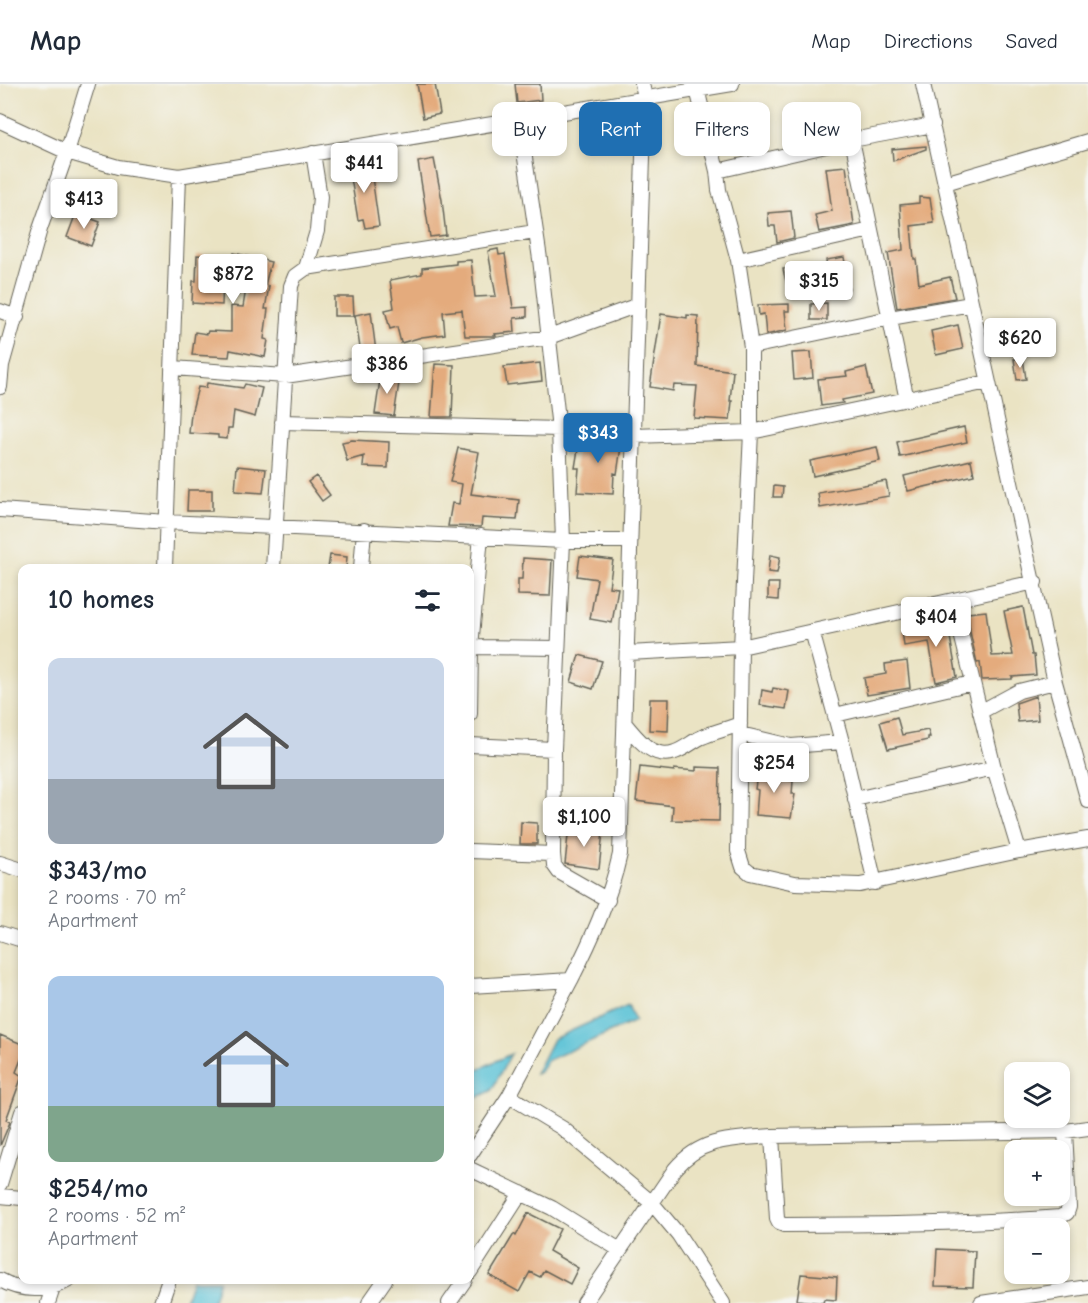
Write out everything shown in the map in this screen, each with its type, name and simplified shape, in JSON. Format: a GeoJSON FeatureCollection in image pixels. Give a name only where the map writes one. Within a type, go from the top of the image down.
{"type":"FeatureCollection","features":[{"type":"Feature","properties":{"kind":"street"},"geometry":{"type":"LineString","coordinates":[[0,387],[1,367],[40,229],[88,84]]}},
{"type":"Feature","properties":{"kind":"street"},"geometry":{"type":"LineString","coordinates":[[567,108],[643,91],[697,89],[732,84]]}},
{"type":"Feature","properties":{"kind":"street"},"geometry":{"type":"LineString","coordinates":[[924,84],[988,382],[1035,582],[1055,682],[1088,801]]}},
{"type":"Feature","properties":{"kind":"street"},"geometry":{"type":"LineString","coordinates":[[697,89],[717,171],[719,190],[738,260],[751,346],[751,432],[741,647],[738,851],[743,867],[750,873],[795,883],[860,885],[1019,851],[1088,839]]}},
{"type":"Feature","properties":{"kind":"street"},"geometry":{"type":"LineString","coordinates":[[474,1149],[520,1078],[588,947],[608,900],[620,854],[626,725],[643,91]]}},
{"type":"Feature","properties":{"kind":"street"},"geometry":{"type":"LineString","coordinates":[[0,121],[67,152],[118,167],[179,176],[492,123]]}},
{"type":"Feature","properties":{"kind":"street"},"geometry":{"type":"LineString","coordinates":[[861,138],[933,126]]}},
{"type":"Feature","properties":{"kind":"street"},"geometry":{"type":"LineString","coordinates":[[945,183],[1088,141]]}},
{"type":"Feature","properties":{"kind":"street"},"geometry":{"type":"LineString","coordinates":[[306,268],[317,231],[320,197],[313,153]]}},
{"type":"Feature","properties":{"kind":"street"},"geometry":{"type":"LineString","coordinates":[[524,156],[559,429],[562,541],[554,749],[554,865],[559,872],[608,900]]}},
{"type":"Feature","properties":{"kind":"street"},"geometry":{"type":"LineString","coordinates":[[717,171],[782,156]]}},
{"type":"Feature","properties":{"kind":"street"},"geometry":{"type":"LineString","coordinates":[[855,156],[907,400]]}},
{"type":"Feature","properties":{"kind":"street"},"geometry":{"type":"LineString","coordinates":[[165,564],[179,176]]}},
{"type":"Feature","properties":{"kind":"street"},"geometry":{"type":"LineString","coordinates":[[738,260],[871,230]]}},
{"type":"Feature","properties":{"kind":"street"},"geometry":{"type":"LineString","coordinates":[[273,564],[291,286],[295,276],[306,268],[535,232]]}},
{"type":"Feature","properties":{"kind":"street"},"geometry":{"type":"LineString","coordinates":[[751,346],[971,304]]}},
{"type":"Feature","properties":{"kind":"street"},"geometry":{"type":"LineString","coordinates":[[173,368],[285,376],[549,337],[638,305]]}},
{"type":"Feature","properties":{"kind":"street"},"geometry":{"type":"LineString","coordinates":[[0,312],[17,317]]}},
{"type":"Feature","properties":{"kind":"street"},"geometry":{"type":"LineString","coordinates":[[282,422],[751,432],[988,382]]}},
{"type":"Feature","properties":{"kind":"street"},"geometry":{"type":"LineString","coordinates":[[0,510],[167,522],[562,541],[630,541]]}},
{"type":"Feature","properties":{"kind":"street"},"geometry":{"type":"LineString","coordinates":[[361,564],[364,530]]}},
{"type":"Feature","properties":{"kind":"street"},"geometry":{"type":"LineString","coordinates":[[474,614],[481,536]]}},
{"type":"Feature","properties":{"kind":"street"},"geometry":{"type":"LineString","coordinates":[[628,653],[741,647],[1035,582]]}},
{"type":"Feature","properties":{"kind":"street"},"geometry":{"type":"LineString","coordinates":[[952,601],[994,768],[1019,851]]}},
{"type":"Feature","properties":{"kind":"street"},"geometry":{"type":"LineString","coordinates":[[812,631],[842,742],[875,883]]}},
{"type":"Feature","properties":{"kind":"street"},"geometry":{"type":"LineString","coordinates":[[474,647],[558,648]]}},
{"type":"Feature","properties":{"kind":"street"},"geometry":{"type":"LineString","coordinates":[[834,715],[972,682]]}},
{"type":"Feature","properties":{"kind":"street"},"geometry":{"type":"LineString","coordinates":[[980,712],[1019,691],[1055,682]]}},
{"type":"Feature","properties":{"kind":"street"},"geometry":{"type":"LineString","coordinates":[[626,725],[639,741],[651,750],[666,754],[680,750],[715,732],[740,729],[791,746],[842,742]]}},
{"type":"Feature","properties":{"kind":"street"},"geometry":{"type":"LineString","coordinates":[[474,745],[554,749]]}},
{"type":"Feature","properties":{"kind":"street"},"geometry":{"type":"LineString","coordinates":[[855,799],[994,768]]}},
{"type":"Feature","properties":{"kind":"street"},"geometry":{"type":"LineString","coordinates":[[474,850],[553,854]]}},
{"type":"Feature","properties":{"kind":"street"},"geometry":{"type":"LineString","coordinates":[[0,878],[2,864],[18,869]]}},
{"type":"Feature","properties":{"kind":"street"},"geometry":{"type":"LineString","coordinates":[[0,933],[18,939]]}},
{"type":"Feature","properties":{"kind":"street"},"geometry":{"type":"LineString","coordinates":[[474,986],[571,980]]}},
{"type":"Feature","properties":{"kind":"street"},"geometry":{"type":"LineString","coordinates":[[509,1096],[562,1128],[652,1203],[678,1234],[723,1303]]}},
{"type":"Feature","properties":{"kind":"street"},"geometry":{"type":"LineString","coordinates":[[0,1184],[18,1125]]}},
{"type":"Feature","properties":{"kind":"street"},"geometry":{"type":"LineString","coordinates":[[584,1303],[687,1156],[700,1148],[729,1140],[772,1136],[1065,1131],[1088,1128]]}},
{"type":"Feature","properties":{"kind":"street"},"geometry":{"type":"LineString","coordinates":[[772,1136],[779,1223],[784,1225],[927,1224],[1060,1217],[1067,1213],[1069,1207],[1065,1131]]}},
{"type":"Feature","properties":{"kind":"street"},"geometry":{"type":"LineString","coordinates":[[474,1171],[552,1208],[620,1250]]}},
{"type":"Feature","properties":{"kind":"street"},"geometry":{"type":"LineString","coordinates":[[474,1266],[521,1193]]}},
{"type":"Feature","properties":{"kind":"street"},"geometry":{"type":"LineString","coordinates":[[0,1196],[18,1198]]}},
{"type":"Feature","properties":{"kind":"street"},"geometry":{"type":"LineString","coordinates":[[0,1280],[26,1288],[53,1288],[61,1284]]}},
{"type":"Feature","properties":{"kind":"street"},"geometry":{"type":"LineString","coordinates":[[161,1303],[163,1284]]}},
{"type":"Feature","properties":{"kind":"street"},"geometry":{"type":"LineString","coordinates":[[369,1303],[382,1284]]}},
{"type":"Feature","properties":{"kind":"street"},"geometry":{"type":"LineString","coordinates":[[449,1303],[462,1284]]}},
{"type":"Feature","properties":{"kind":"street"},"geometry":{"type":"LineString","coordinates":[[981,1303],[1088,1287]]}},
{"type":"Feature","properties":{"kind":"street"},"geometry":{"type":"LineString","coordinates":[[48,1303],[53,1288]]}},
{"type":"Feature","properties":{"kind":"water"},"geometry":{"type":"Polygon","coordinates":[[[628,1005],[635,1021],[546,1061],[540,1072],[535,1074],[553,1039],[628,1005]]]}},
{"type":"Feature","properties":{"kind":"water"},"geometry":{"type":"Polygon","coordinates":[[[511,1054],[491,1091],[474,1099],[474,1071],[511,1054]]]}},
{"type":"Feature","properties":{"kind":"water"},"geometry":{"type":"Polygon","coordinates":[[[191,1284],[218,1284],[212,1303],[184,1303],[191,1284]]]}},
{"type":"Feature","properties":{"kind":"building"},"geometry":{"type":"Polygon","coordinates":[[[417,84],[435,84],[440,114],[423,118],[417,84]]]}},
{"type":"Feature","properties":{"kind":"building"},"geometry":{"type":"Polygon","coordinates":[[[515,84],[540,84],[541,100],[517,102],[515,84]]]}},
{"type":"Feature","properties":{"kind":"building"},"geometry":{"type":"Polygon","coordinates":[[[926,146],[926,149],[893,161],[892,149],[926,146]]]}},
{"type":"Feature","properties":{"kind":"building"},"geometry":{"type":"Polygon","coordinates":[[[434,159],[446,235],[430,237],[418,162],[434,159]]]}},
{"type":"Feature","properties":{"kind":"building"},"geometry":{"type":"Polygon","coordinates":[[[370,163],[379,226],[365,228],[363,219],[358,220],[349,166],[370,163]]]}},
{"type":"Feature","properties":{"kind":"building"},"geometry":{"type":"Polygon","coordinates":[[[846,166],[854,225],[819,232],[815,215],[832,211],[826,168],[846,166]]]}},
{"type":"Feature","properties":{"kind":"building"},"geometry":{"type":"Polygon","coordinates":[[[919,197],[930,198],[934,223],[911,226],[919,284],[950,277],[955,298],[897,308],[888,253],[903,250],[900,205],[919,203],[919,197]]]}},
{"type":"Feature","properties":{"kind":"building"},"geometry":{"type":"Polygon","coordinates":[[[791,211],[794,238],[777,242],[775,226],[769,226],[768,213],[791,211]]]}},
{"type":"Feature","properties":{"kind":"building"},"geometry":{"type":"Polygon","coordinates":[[[76,213],[100,222],[91,246],[67,237],[76,213]]]}},
{"type":"Feature","properties":{"kind":"building"},"geometry":{"type":"Polygon","coordinates":[[[498,249],[499,255],[505,254],[513,308],[527,307],[527,317],[514,318],[515,332],[495,334],[496,336],[465,336],[462,310],[443,312],[445,334],[401,343],[397,327],[390,329],[385,310],[394,308],[390,280],[422,274],[422,268],[471,260],[475,297],[496,296],[488,251],[498,249]]]}},
{"type":"Feature","properties":{"kind":"building"},"geometry":{"type":"Polygon","coordinates":[[[234,253],[271,262],[265,285],[269,286],[265,309],[268,309],[264,339],[268,340],[265,357],[230,350],[229,357],[192,355],[195,332],[207,334],[208,331],[231,332],[231,306],[243,307],[247,282],[223,278],[222,305],[192,303],[197,255],[233,257],[234,253]]]}},
{"type":"Feature","properties":{"kind":"building"},"geometry":{"type":"Polygon","coordinates":[[[844,257],[849,289],[830,292],[826,260],[844,257]]]}},
{"type":"Feature","properties":{"kind":"building"},"geometry":{"type":"Polygon","coordinates":[[[799,266],[804,286],[788,290],[783,269],[799,266]]]}},
{"type":"Feature","properties":{"kind":"building"},"geometry":{"type":"Polygon","coordinates":[[[334,297],[353,297],[354,316],[334,316],[334,297]]]}},
{"type":"Feature","properties":{"kind":"building"},"geometry":{"type":"Polygon","coordinates":[[[827,303],[827,320],[811,320],[811,304],[827,303]]]}},
{"type":"Feature","properties":{"kind":"building"},"geometry":{"type":"Polygon","coordinates":[[[789,304],[789,311],[785,311],[787,330],[766,335],[764,314],[759,315],[758,305],[789,304]]]}},
{"type":"Feature","properties":{"kind":"building"},"geometry":{"type":"Polygon","coordinates":[[[371,312],[376,352],[361,354],[355,315],[371,312]]]}},
{"type":"Feature","properties":{"kind":"building"},"geometry":{"type":"Polygon","coordinates":[[[661,314],[687,318],[687,315],[698,316],[697,366],[733,371],[730,420],[694,418],[697,386],[674,385],[673,391],[650,387],[661,314]]]}},
{"type":"Feature","properties":{"kind":"building"},"geometry":{"type":"Polygon","coordinates":[[[958,325],[963,349],[936,355],[931,331],[958,325]]]}},
{"type":"Feature","properties":{"kind":"building"},"geometry":{"type":"Polygon","coordinates":[[[811,352],[813,378],[794,380],[792,353],[811,352]]]}},
{"type":"Feature","properties":{"kind":"building"},"geometry":{"type":"Polygon","coordinates":[[[1023,358],[1026,379],[1017,380],[1014,359],[1023,358]]]}},
{"type":"Feature","properties":{"kind":"building"},"geometry":{"type":"Polygon","coordinates":[[[540,363],[542,381],[507,385],[504,367],[540,363]]]}},
{"type":"Feature","properties":{"kind":"building"},"geometry":{"type":"Polygon","coordinates":[[[435,364],[454,365],[452,417],[431,417],[435,364]]]}},
{"type":"Feature","properties":{"kind":"building"},"geometry":{"type":"Polygon","coordinates":[[[866,367],[872,394],[842,400],[843,403],[821,406],[818,379],[847,376],[846,372],[866,367]]]}},
{"type":"Feature","properties":{"kind":"building"},"geometry":{"type":"Polygon","coordinates":[[[381,373],[400,376],[394,416],[375,414],[381,373]]]}},
{"type":"Feature","properties":{"kind":"building"},"geometry":{"type":"Polygon","coordinates":[[[207,383],[243,388],[245,384],[262,388],[255,417],[234,411],[232,428],[228,428],[227,439],[218,438],[218,435],[189,433],[198,387],[206,388],[207,383]]]}},
{"type":"Feature","properties":{"kind":"building"},"geometry":{"type":"Polygon","coordinates":[[[964,427],[967,442],[900,457],[897,442],[964,427]]]}},
{"type":"Feature","properties":{"kind":"building"},"geometry":{"type":"Polygon","coordinates":[[[592,436],[622,440],[617,474],[614,473],[613,494],[577,492],[579,468],[575,468],[580,437],[592,436]]]}},
{"type":"Feature","properties":{"kind":"building"},"geometry":{"type":"Polygon","coordinates":[[[352,440],[389,442],[388,468],[363,467],[364,456],[347,461],[342,442],[352,440]]]}},
{"type":"Feature","properties":{"kind":"building"},"geometry":{"type":"Polygon","coordinates":[[[877,447],[880,461],[813,476],[810,461],[877,447]]]}},
{"type":"Feature","properties":{"kind":"building"},"geometry":{"type":"Polygon","coordinates":[[[458,448],[479,452],[471,494],[519,500],[517,520],[482,518],[481,527],[448,526],[452,503],[459,504],[462,484],[450,482],[458,448]]]}},
{"type":"Feature","properties":{"kind":"building"},"geometry":{"type":"Polygon","coordinates":[[[971,460],[974,475],[908,491],[904,476],[971,460]]]}},
{"type":"Feature","properties":{"kind":"building"},"geometry":{"type":"Polygon","coordinates":[[[237,466],[266,469],[263,493],[235,491],[237,466]]]}},
{"type":"Feature","properties":{"kind":"building"},"geometry":{"type":"Polygon","coordinates":[[[316,476],[330,495],[322,501],[308,482],[316,476]]]}},
{"type":"Feature","properties":{"kind":"building"},"geometry":{"type":"Polygon","coordinates":[[[886,481],[889,496],[820,508],[818,493],[886,481]]]}},
{"type":"Feature","properties":{"kind":"building"},"geometry":{"type":"Polygon","coordinates":[[[774,486],[783,487],[782,497],[773,497],[774,486]]]}},
{"type":"Feature","properties":{"kind":"building"},"geometry":{"type":"Polygon","coordinates":[[[188,490],[212,490],[212,511],[187,511],[188,490]]]}},
{"type":"Feature","properties":{"kind":"building"},"geometry":{"type":"Polygon","coordinates":[[[330,555],[347,557],[346,564],[329,564],[330,555]]]}},
{"type":"Feature","properties":{"kind":"building"},"geometry":{"type":"Polygon","coordinates":[[[770,555],[780,557],[777,573],[768,572],[770,555]]]}},
{"type":"Feature","properties":{"kind":"building"},"geometry":{"type":"Polygon","coordinates":[[[580,556],[613,560],[609,587],[618,588],[612,623],[590,619],[597,579],[577,576],[580,556]]]}},
{"type":"Feature","properties":{"kind":"building"},"geometry":{"type":"Polygon","coordinates":[[[523,558],[552,560],[550,596],[518,595],[518,579],[522,579],[523,558]]]}},
{"type":"Feature","properties":{"kind":"building"},"geometry":{"type":"Polygon","coordinates":[[[768,583],[779,583],[778,600],[768,599],[768,583]]]}},
{"type":"Feature","properties":{"kind":"building"},"geometry":{"type":"Polygon","coordinates":[[[1023,607],[1036,675],[982,680],[980,662],[977,663],[970,632],[968,613],[986,611],[992,656],[1013,655],[1004,611],[1023,607]]]}},
{"type":"Feature","properties":{"kind":"building"},"geometry":{"type":"Polygon","coordinates":[[[947,620],[957,677],[936,682],[929,642],[904,646],[902,631],[927,628],[926,624],[947,620]]]}},
{"type":"Feature","properties":{"kind":"building"},"geometry":{"type":"Polygon","coordinates":[[[579,655],[602,661],[593,689],[571,682],[579,655]]]}},
{"type":"Feature","properties":{"kind":"building"},"geometry":{"type":"Polygon","coordinates":[[[907,661],[910,688],[867,695],[864,678],[886,674],[885,664],[907,661]]]}},
{"type":"Feature","properties":{"kind":"building"},"geometry":{"type":"Polygon","coordinates":[[[773,688],[789,691],[786,709],[760,705],[762,690],[772,692],[773,688]]]}},
{"type":"Feature","properties":{"kind":"building"},"geometry":{"type":"Polygon","coordinates":[[[1036,696],[1038,720],[1018,722],[1016,703],[1036,696]]]}},
{"type":"Feature","properties":{"kind":"building"},"geometry":{"type":"Polygon","coordinates":[[[650,699],[669,699],[668,731],[649,730],[650,699]]]}},
{"type":"Feature","properties":{"kind":"building"},"geometry":{"type":"Polygon","coordinates":[[[897,717],[902,735],[928,730],[930,737],[928,740],[888,749],[880,722],[897,717]]]}},
{"type":"Feature","properties":{"kind":"building"},"geometry":{"type":"Polygon","coordinates":[[[640,767],[674,771],[674,769],[696,771],[696,767],[720,768],[719,821],[672,820],[673,806],[636,801],[640,767]]]}},
{"type":"Feature","properties":{"kind":"building"},"geometry":{"type":"Polygon","coordinates":[[[758,767],[787,772],[786,780],[793,781],[792,794],[795,794],[791,818],[756,815],[758,790],[755,789],[758,767]]]}},
{"type":"Feature","properties":{"kind":"building"},"geometry":{"type":"Polygon","coordinates":[[[521,822],[537,823],[537,844],[520,844],[521,822]]]}},
{"type":"Feature","properties":{"kind":"building"},"geometry":{"type":"Polygon","coordinates":[[[569,826],[603,831],[599,869],[565,864],[569,826]]]}},
{"type":"Feature","properties":{"kind":"building"},"geometry":{"type":"Polygon","coordinates":[[[0,1035],[18,1042],[16,1072],[18,1073],[18,1087],[6,1120],[10,1122],[0,1146],[0,1035]]]}},
{"type":"Feature","properties":{"kind":"building"},"geometry":{"type":"Polygon","coordinates":[[[528,1213],[560,1229],[549,1251],[578,1268],[570,1284],[544,1270],[540,1277],[530,1272],[519,1292],[489,1275],[514,1234],[516,1236],[528,1213]]]}},
{"type":"Feature","properties":{"kind":"building"},"geometry":{"type":"Polygon","coordinates":[[[937,1249],[975,1251],[973,1287],[935,1286],[937,1249]]]}},
{"type":"Feature","properties":{"kind":"building"},"geometry":{"type":"Polygon","coordinates":[[[801,1274],[837,1277],[836,1300],[824,1299],[823,1303],[797,1300],[801,1274]]]}}]}
